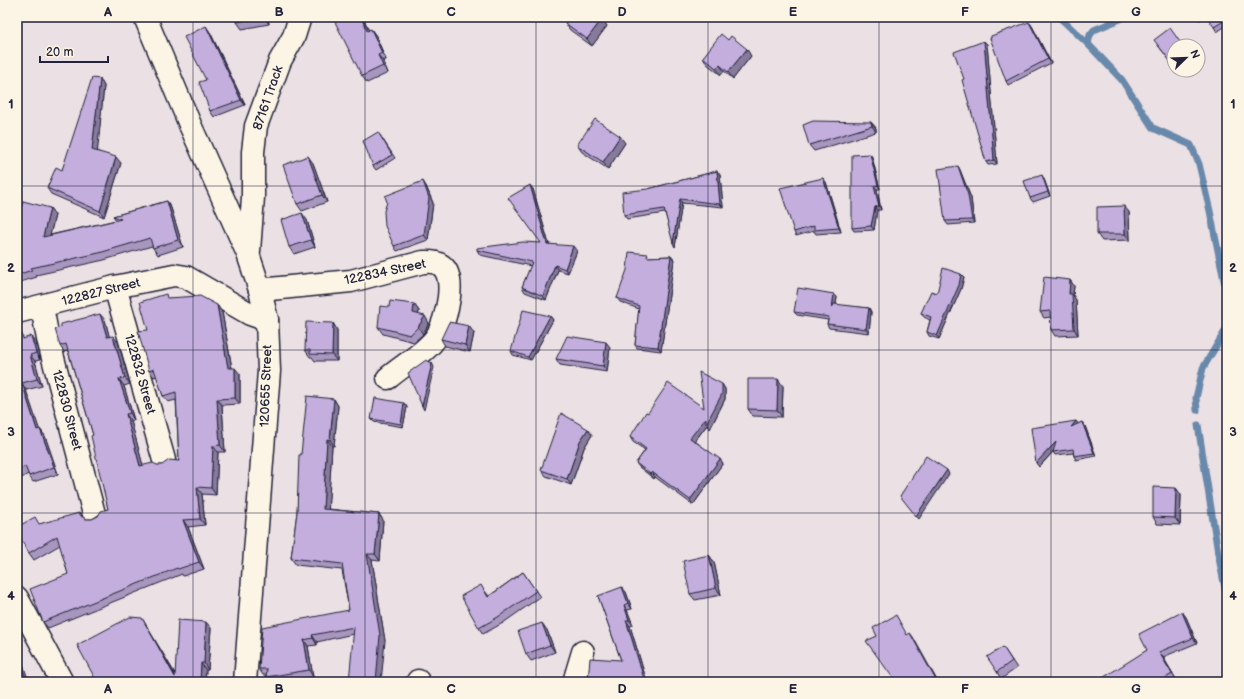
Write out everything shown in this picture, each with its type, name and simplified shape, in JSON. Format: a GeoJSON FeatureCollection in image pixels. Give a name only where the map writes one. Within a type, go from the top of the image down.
{"type":"FeatureCollection","features":[{"type":"Feature","properties":{"kind":"street","name":"120655 Street"},"geometry":{"type":"LineString","coordinates":[[145,17],[191,127],[248,254],[260,290],[267,320],[270,371],[245,682]]}},
{"type":"Feature","properties":{"kind":"street","name":"87161 Track"},"geometry":{"type":"LineString","coordinates":[[248,254],[253,197],[253,152],[256,126],[280,61],[294,36],[300,17]]}},
{"type":"Feature","properties":{"kind":"street","name":"122834 Street"},"geometry":{"type":"LineString","coordinates":[[260,290],[351,281],[423,262],[440,264],[446,272],[448,280],[449,303],[437,336],[425,350],[403,365],[388,378]]}},
{"type":"Feature","properties":{"kind":"street","name":"122827 Street"},"geometry":{"type":"LineString","coordinates":[[17,312],[174,275],[186,277],[250,314],[267,320]]}},
{"type":"Feature","properties":{"kind":"street","name":"122832 Street"},"geometry":{"type":"LineString","coordinates":[[116,288],[164,460]]}},
{"type":"Feature","properties":{"kind":"street","name":"122830 Street"},"geometry":{"type":"LineString","coordinates":[[42,307],[48,339],[94,514]]}},
{"type":"Feature","properties":{"kind":"street"},"geometry":{"type":"LineString","coordinates":[[17,598],[62,682]]}},
{"type":"Feature","properties":{"kind":"street"},"geometry":{"type":"LineString","coordinates":[[574,682],[584,652]]}},
{"type":"Feature","properties":{"kind":"building"},"geometry":{"type":"Polygon","coordinates":[[[237,17],[263,17],[237,22],[237,17]]]}},
{"type":"Feature","properties":{"kind":"building"},"geometry":{"type":"Polygon","coordinates":[[[361,17],[367,31],[371,29],[382,53],[378,55],[383,66],[362,76],[333,18],[361,17]]]}},
{"type":"Feature","properties":{"kind":"building"},"geometry":{"type":"Polygon","coordinates":[[[569,17],[599,17],[602,19],[587,39],[565,23],[569,17]]]}},
{"type":"Feature","properties":{"kind":"building"},"geometry":{"type":"Polygon","coordinates":[[[1207,17],[1227,17],[1227,19],[1214,27],[1207,17]]]}},
{"type":"Feature","properties":{"kind":"building"},"geometry":{"type":"Polygon","coordinates":[[[1029,22],[1048,59],[1006,81],[990,38],[991,36],[1029,22]]]}},
{"type":"Feature","properties":{"kind":"building"},"geometry":{"type":"Polygon","coordinates":[[[206,26],[241,100],[210,111],[199,82],[206,80],[184,37],[206,26]]]}},
{"type":"Feature","properties":{"kind":"building"},"geometry":{"type":"Polygon","coordinates":[[[1170,28],[1177,38],[1166,38],[1166,56],[1154,40],[1170,28]]]}},
{"type":"Feature","properties":{"kind":"building"},"geometry":{"type":"Polygon","coordinates":[[[721,34],[728,40],[731,36],[747,49],[728,72],[720,65],[716,68],[703,57],[721,34]]]}},
{"type":"Feature","properties":{"kind":"building"},"geometry":{"type":"Polygon","coordinates":[[[984,41],[994,160],[986,162],[962,80],[964,79],[954,52],[984,41]]]}},
{"type":"Feature","properties":{"kind":"building"},"geometry":{"type":"Polygon","coordinates":[[[92,78],[100,79],[92,150],[116,157],[100,211],[47,188],[56,167],[62,170],[92,78]]]}},
{"type":"Feature","properties":{"kind":"building"},"geometry":{"type":"Polygon","coordinates":[[[595,119],[620,136],[603,162],[577,145],[595,119]]]}},
{"type":"Feature","properties":{"kind":"building"},"geometry":{"type":"Polygon","coordinates":[[[813,121],[871,122],[872,126],[809,145],[803,125],[813,121]]]}},
{"type":"Feature","properties":{"kind":"building"},"geometry":{"type":"Polygon","coordinates":[[[378,132],[392,155],[373,166],[363,141],[378,132]]]}},
{"type":"Feature","properties":{"kind":"building"},"geometry":{"type":"Polygon","coordinates":[[[870,154],[878,185],[874,186],[879,206],[875,207],[871,226],[852,228],[852,155],[870,154]]]}},
{"type":"Feature","properties":{"kind":"building"},"geometry":{"type":"Polygon","coordinates":[[[308,156],[322,195],[297,204],[283,165],[308,156]]]}},
{"type":"Feature","properties":{"kind":"building"},"geometry":{"type":"Polygon","coordinates":[[[958,166],[968,195],[972,220],[945,221],[938,169],[958,166]]]}},
{"type":"Feature","properties":{"kind":"building"},"geometry":{"type":"Polygon","coordinates":[[[717,171],[720,204],[680,199],[673,243],[664,209],[624,215],[622,192],[648,189],[717,171]]]}},
{"type":"Feature","properties":{"kind":"building"},"geometry":{"type":"Polygon","coordinates":[[[1042,175],[1048,192],[1030,198],[1024,181],[1042,175]]]}},
{"type":"Feature","properties":{"kind":"building"},"geometry":{"type":"Polygon","coordinates":[[[823,178],[839,228],[814,230],[814,226],[794,232],[780,188],[823,178]]]}},
{"type":"Feature","properties":{"kind":"building"},"geometry":{"type":"Polygon","coordinates":[[[423,181],[429,198],[424,235],[394,246],[385,226],[384,211],[387,202],[385,196],[423,181]]]}},
{"type":"Feature","properties":{"kind":"building"},"geometry":{"type":"Polygon","coordinates":[[[530,185],[547,244],[573,246],[565,269],[555,265],[543,296],[522,287],[532,262],[477,250],[477,248],[523,242],[541,243],[508,198],[530,185]]]}},
{"type":"Feature","properties":{"kind":"building"},"geometry":{"type":"Polygon","coordinates":[[[23,201],[50,208],[43,237],[121,219],[113,216],[167,201],[178,240],[153,248],[150,238],[99,253],[31,268],[32,270],[17,275],[17,225],[23,201]]]}},
{"type":"Feature","properties":{"kind":"building"},"geometry":{"type":"Polygon","coordinates":[[[1124,206],[1125,234],[1097,234],[1097,207],[1124,206]]]}},
{"type":"Feature","properties":{"kind":"building"},"geometry":{"type":"Polygon","coordinates":[[[302,213],[311,240],[289,247],[281,220],[302,213]]]}},
{"type":"Feature","properties":{"kind":"building"},"geometry":{"type":"Polygon","coordinates":[[[629,252],[648,254],[647,257],[671,256],[658,347],[635,345],[639,306],[617,298],[627,270],[629,252]]]}},
{"type":"Feature","properties":{"kind":"building"},"geometry":{"type":"Polygon","coordinates":[[[943,268],[961,274],[959,285],[937,336],[927,332],[931,317],[921,313],[931,291],[937,293],[943,268]]]}},
{"type":"Feature","properties":{"kind":"building"},"geometry":{"type":"Polygon","coordinates":[[[1044,277],[1070,280],[1069,294],[1072,294],[1074,329],[1051,330],[1050,311],[1040,312],[1044,277]]]}},
{"type":"Feature","properties":{"kind":"building"},"geometry":{"type":"Polygon","coordinates":[[[798,288],[834,294],[832,308],[834,304],[869,308],[866,329],[827,324],[829,317],[794,312],[798,288]]]}},
{"type":"Feature","properties":{"kind":"building"},"geometry":{"type":"Polygon","coordinates":[[[166,294],[167,298],[200,296],[217,305],[228,368],[235,368],[235,398],[217,399],[220,445],[213,446],[211,488],[197,487],[200,519],[183,520],[199,562],[178,569],[177,568],[43,622],[30,589],[68,574],[57,536],[29,553],[17,532],[17,527],[35,517],[39,524],[79,513],[86,519],[92,519],[98,516],[101,511],[108,509],[91,436],[93,435],[66,344],[60,346],[55,329],[61,327],[61,324],[100,314],[107,337],[113,336],[125,378],[119,379],[130,413],[126,414],[140,466],[153,463],[162,465],[169,460],[179,461],[176,392],[163,396],[154,369],[149,371],[138,331],[148,330],[140,302],[166,294]]]}},
{"type":"Feature","properties":{"kind":"building"},"geometry":{"type":"Polygon","coordinates":[[[390,301],[414,304],[413,313],[425,316],[418,327],[410,335],[378,327],[380,306],[389,307],[390,301]]]}},
{"type":"Feature","properties":{"kind":"building"},"geometry":{"type":"Polygon","coordinates":[[[523,310],[550,316],[528,357],[511,351],[523,310]]]}},
{"type":"Feature","properties":{"kind":"building"},"geometry":{"type":"Polygon","coordinates":[[[306,322],[333,323],[332,355],[310,354],[310,350],[305,350],[306,322]]]}},
{"type":"Feature","properties":{"kind":"building"},"geometry":{"type":"Polygon","coordinates":[[[449,322],[469,326],[465,345],[441,339],[449,322]]]}},
{"type":"Feature","properties":{"kind":"building"},"geometry":{"type":"Polygon","coordinates":[[[22,334],[23,339],[31,336],[36,353],[30,355],[37,379],[22,383],[37,430],[40,429],[54,467],[29,476],[25,466],[17,472],[17,336],[22,334]]]}},
{"type":"Feature","properties":{"kind":"building"},"geometry":{"type":"Polygon","coordinates":[[[567,336],[606,342],[603,366],[556,359],[567,336]]]}},
{"type":"Feature","properties":{"kind":"building"},"geometry":{"type":"Polygon","coordinates":[[[426,360],[432,363],[422,406],[408,373],[426,360]]]}},
{"type":"Feature","properties":{"kind":"building"},"geometry":{"type":"Polygon","coordinates":[[[699,372],[722,384],[722,394],[706,424],[706,418],[690,438],[720,459],[690,500],[652,472],[650,474],[636,463],[646,449],[630,437],[646,412],[648,413],[668,383],[704,408],[699,372]]]}},
{"type":"Feature","properties":{"kind":"building"},"geometry":{"type":"Polygon","coordinates":[[[748,379],[778,379],[777,410],[748,409],[748,379]]]}},
{"type":"Feature","properties":{"kind":"building"},"geometry":{"type":"Polygon","coordinates":[[[307,396],[334,399],[330,440],[327,439],[323,509],[379,514],[375,554],[367,554],[380,635],[376,682],[349,682],[354,627],[312,635],[313,638],[304,640],[309,670],[266,677],[267,669],[259,669],[262,627],[349,610],[342,564],[291,558],[297,512],[299,455],[301,455],[307,396]]]}},
{"type":"Feature","properties":{"kind":"building"},"geometry":{"type":"Polygon","coordinates":[[[375,398],[404,403],[401,424],[371,419],[375,398]]]}},
{"type":"Feature","properties":{"kind":"building"},"geometry":{"type":"Polygon","coordinates":[[[561,413],[588,429],[580,441],[567,479],[541,470],[561,413]]]}},
{"type":"Feature","properties":{"kind":"building"},"geometry":{"type":"Polygon","coordinates":[[[1076,421],[1071,427],[1082,422],[1094,453],[1074,456],[1073,449],[1053,452],[1056,442],[1036,463],[1031,428],[1076,421]]]}},
{"type":"Feature","properties":{"kind":"building"},"geometry":{"type":"Polygon","coordinates":[[[926,456],[947,470],[916,516],[900,496],[926,456]]]}},
{"type":"Feature","properties":{"kind":"building"},"geometry":{"type":"Polygon","coordinates":[[[1153,487],[1176,488],[1175,518],[1153,517],[1153,487]]]}},
{"type":"Feature","properties":{"kind":"building"},"geometry":{"type":"Polygon","coordinates":[[[709,555],[716,588],[690,594],[683,561],[709,555]]]}},
{"type":"Feature","properties":{"kind":"building"},"geometry":{"type":"Polygon","coordinates":[[[523,572],[536,591],[479,628],[461,596],[481,585],[488,597],[523,572]]]}},
{"type":"Feature","properties":{"kind":"building"},"geometry":{"type":"Polygon","coordinates":[[[622,587],[628,603],[624,605],[629,620],[626,620],[645,682],[588,682],[590,658],[621,660],[598,596],[622,587]]]}},
{"type":"Feature","properties":{"kind":"building"},"geometry":{"type":"Polygon","coordinates":[[[1182,612],[1193,638],[1159,652],[1172,674],[1159,682],[1103,682],[1101,679],[1147,650],[1139,634],[1182,612]]]}},
{"type":"Feature","properties":{"kind":"building"},"geometry":{"type":"Polygon","coordinates":[[[896,615],[907,635],[910,633],[937,682],[896,682],[866,641],[877,636],[873,628],[896,615]]]}},
{"type":"Feature","properties":{"kind":"building"},"geometry":{"type":"Polygon","coordinates":[[[130,617],[142,618],[175,677],[178,620],[206,622],[204,663],[201,663],[200,682],[97,682],[77,645],[130,617]]]}},
{"type":"Feature","properties":{"kind":"building"},"geometry":{"type":"Polygon","coordinates":[[[542,623],[550,645],[526,654],[518,631],[542,623]]]}},
{"type":"Feature","properties":{"kind":"building"},"geometry":{"type":"Polygon","coordinates":[[[1003,647],[1012,661],[997,672],[987,657],[1003,647]]]}},
{"type":"Feature","properties":{"kind":"building"},"geometry":{"type":"Polygon","coordinates":[[[18,657],[27,682],[17,682],[18,657]]]}},
{"type":"Feature","properties":{"kind":"waterway"},"geometry":{"type":"LineString","coordinates":[[1059,17],[1088,44],[1122,80],[1153,128],[1191,145],[1199,164],[1227,295]]}},
{"type":"Feature","properties":{"kind":"waterway"},"geometry":{"type":"LineString","coordinates":[[1088,44],[1090,35],[1094,30],[1125,17]]}},
{"type":"Feature","properties":{"kind":"waterway"},"geometry":{"type":"LineString","coordinates":[[1197,410],[1196,398],[1203,368],[1227,328]]}},
{"type":"Feature","properties":{"kind":"waterway"},"geometry":{"type":"LineString","coordinates":[[1198,425],[1218,553],[1227,598]]}}]}
